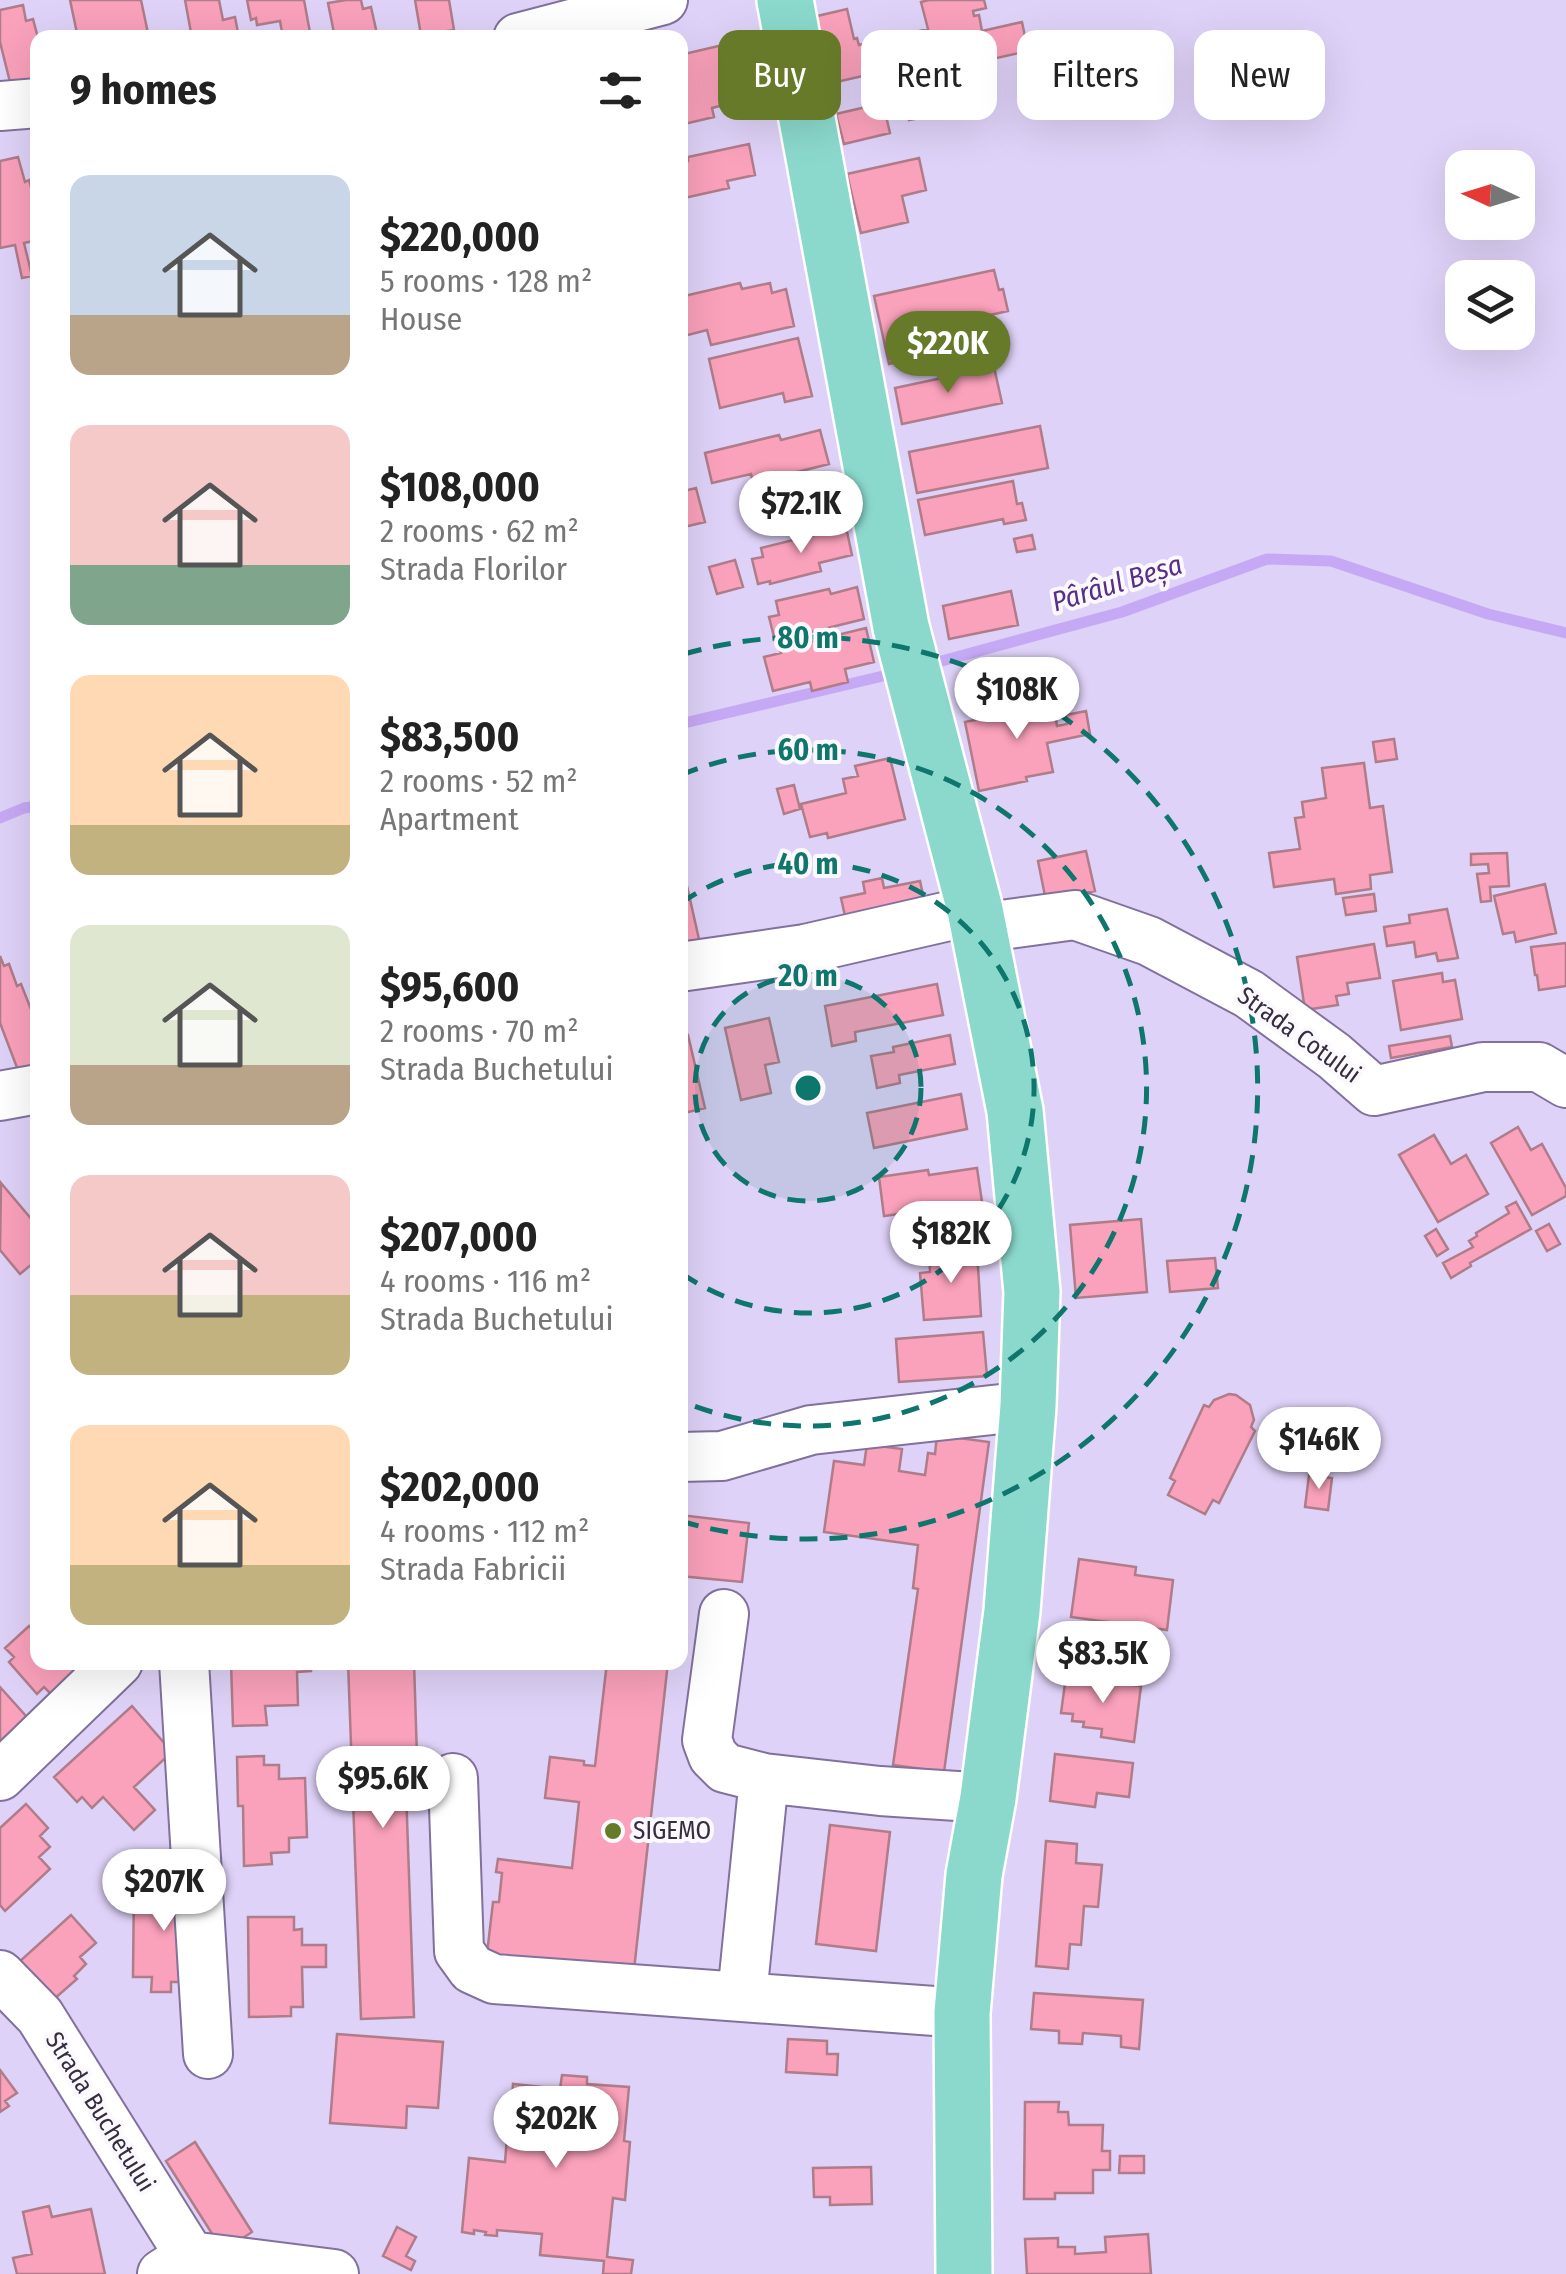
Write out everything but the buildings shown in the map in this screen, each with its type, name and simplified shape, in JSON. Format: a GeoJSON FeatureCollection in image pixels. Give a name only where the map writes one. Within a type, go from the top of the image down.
{"type":"FeatureCollection","features":[{"type":"Feature","properties":{"kind":"main road"},"geometry":{"type":"LineString","coordinates":[[785,0],[901,627],[977,919],[1014,1111],[1032,1292],[1028,1406],[1012,1611],[974,1875],[962,2013],[964,2274]]}},
{"type":"Feature","properties":{"kind":"street"},"geometry":{"type":"LineString","coordinates":[[549,30],[663,0]]}},
{"type":"Feature","properties":{"kind":"street"},"geometry":{"type":"LineString","coordinates":[[0,106],[30,104]]}},
{"type":"Feature","properties":{"kind":"street","name":"Strada Cotului"},"geometry":{"type":"LineString","coordinates":[[977,919],[1075,915],[1149,941],[1250,994],[1374,1091],[1483,1067],[1540,1067],[1566,1083]]}},
{"type":"Feature","properties":{"kind":"street"},"geometry":{"type":"LineString","coordinates":[[688,966],[977,919]]}},
{"type":"Feature","properties":{"kind":"street"},"geometry":{"type":"LineString","coordinates":[[0,1096],[30,1090]]}},
{"type":"Feature","properties":{"kind":"street"},"geometry":{"type":"LineString","coordinates":[[688,1457],[722,1456],[812,1430],[1028,1406]]}},
{"type":"Feature","properties":{"kind":"street"},"geometry":{"type":"LineString","coordinates":[[724,1614],[707,1740],[712,1756],[725,1768],[764,1778],[988,1798]]}},
{"type":"Feature","properties":{"kind":"street"},"geometry":{"type":"LineString","coordinates":[[0,1776],[110,1670]]}},
{"type":"Feature","properties":{"kind":"street"},"geometry":{"type":"LineString","coordinates":[[184,1670],[208,2054]]}},
{"type":"Feature","properties":{"kind":"street"},"geometry":{"type":"LineString","coordinates":[[453,1778],[459,1951],[472,1969],[494,1979],[962,2013]]}},
{"type":"Feature","properties":{"kind":"street"},"geometry":{"type":"LineString","coordinates":[[742,1996],[764,1778]]}},
{"type":"Feature","properties":{"kind":"street","name":"Strada Buchetului"},"geometry":{"type":"LineString","coordinates":[[0,1976],[40,2016],[176,2265]]}},
{"type":"Feature","properties":{"kind":"street"},"geometry":{"type":"LineString","coordinates":[[176,2265],[334,2274]]}},
{"type":"Feature","properties":{"kind":"waterway","name":"Pârâul Beșa"},"geometry":{"type":"LineString","coordinates":[[927,665],[1122,612],[1267,559],[1331,561],[1488,614],[1566,633]]}},
{"type":"Feature","properties":{"kind":"waterway","name":"Pârâul Beșa"},"geometry":{"type":"LineString","coordinates":[[688,722],[900,672]]}},
{"type":"Feature","properties":{"kind":"waterway","name":"Pârâul Beșa"},"geometry":{"type":"LineString","coordinates":[[0,818],[30,807]]}},
{"type":"Feature","properties":{"kind":"place","name":"SIGEMO"},"geometry":{"type":"Point","coordinates":[613,1831]}}]}
